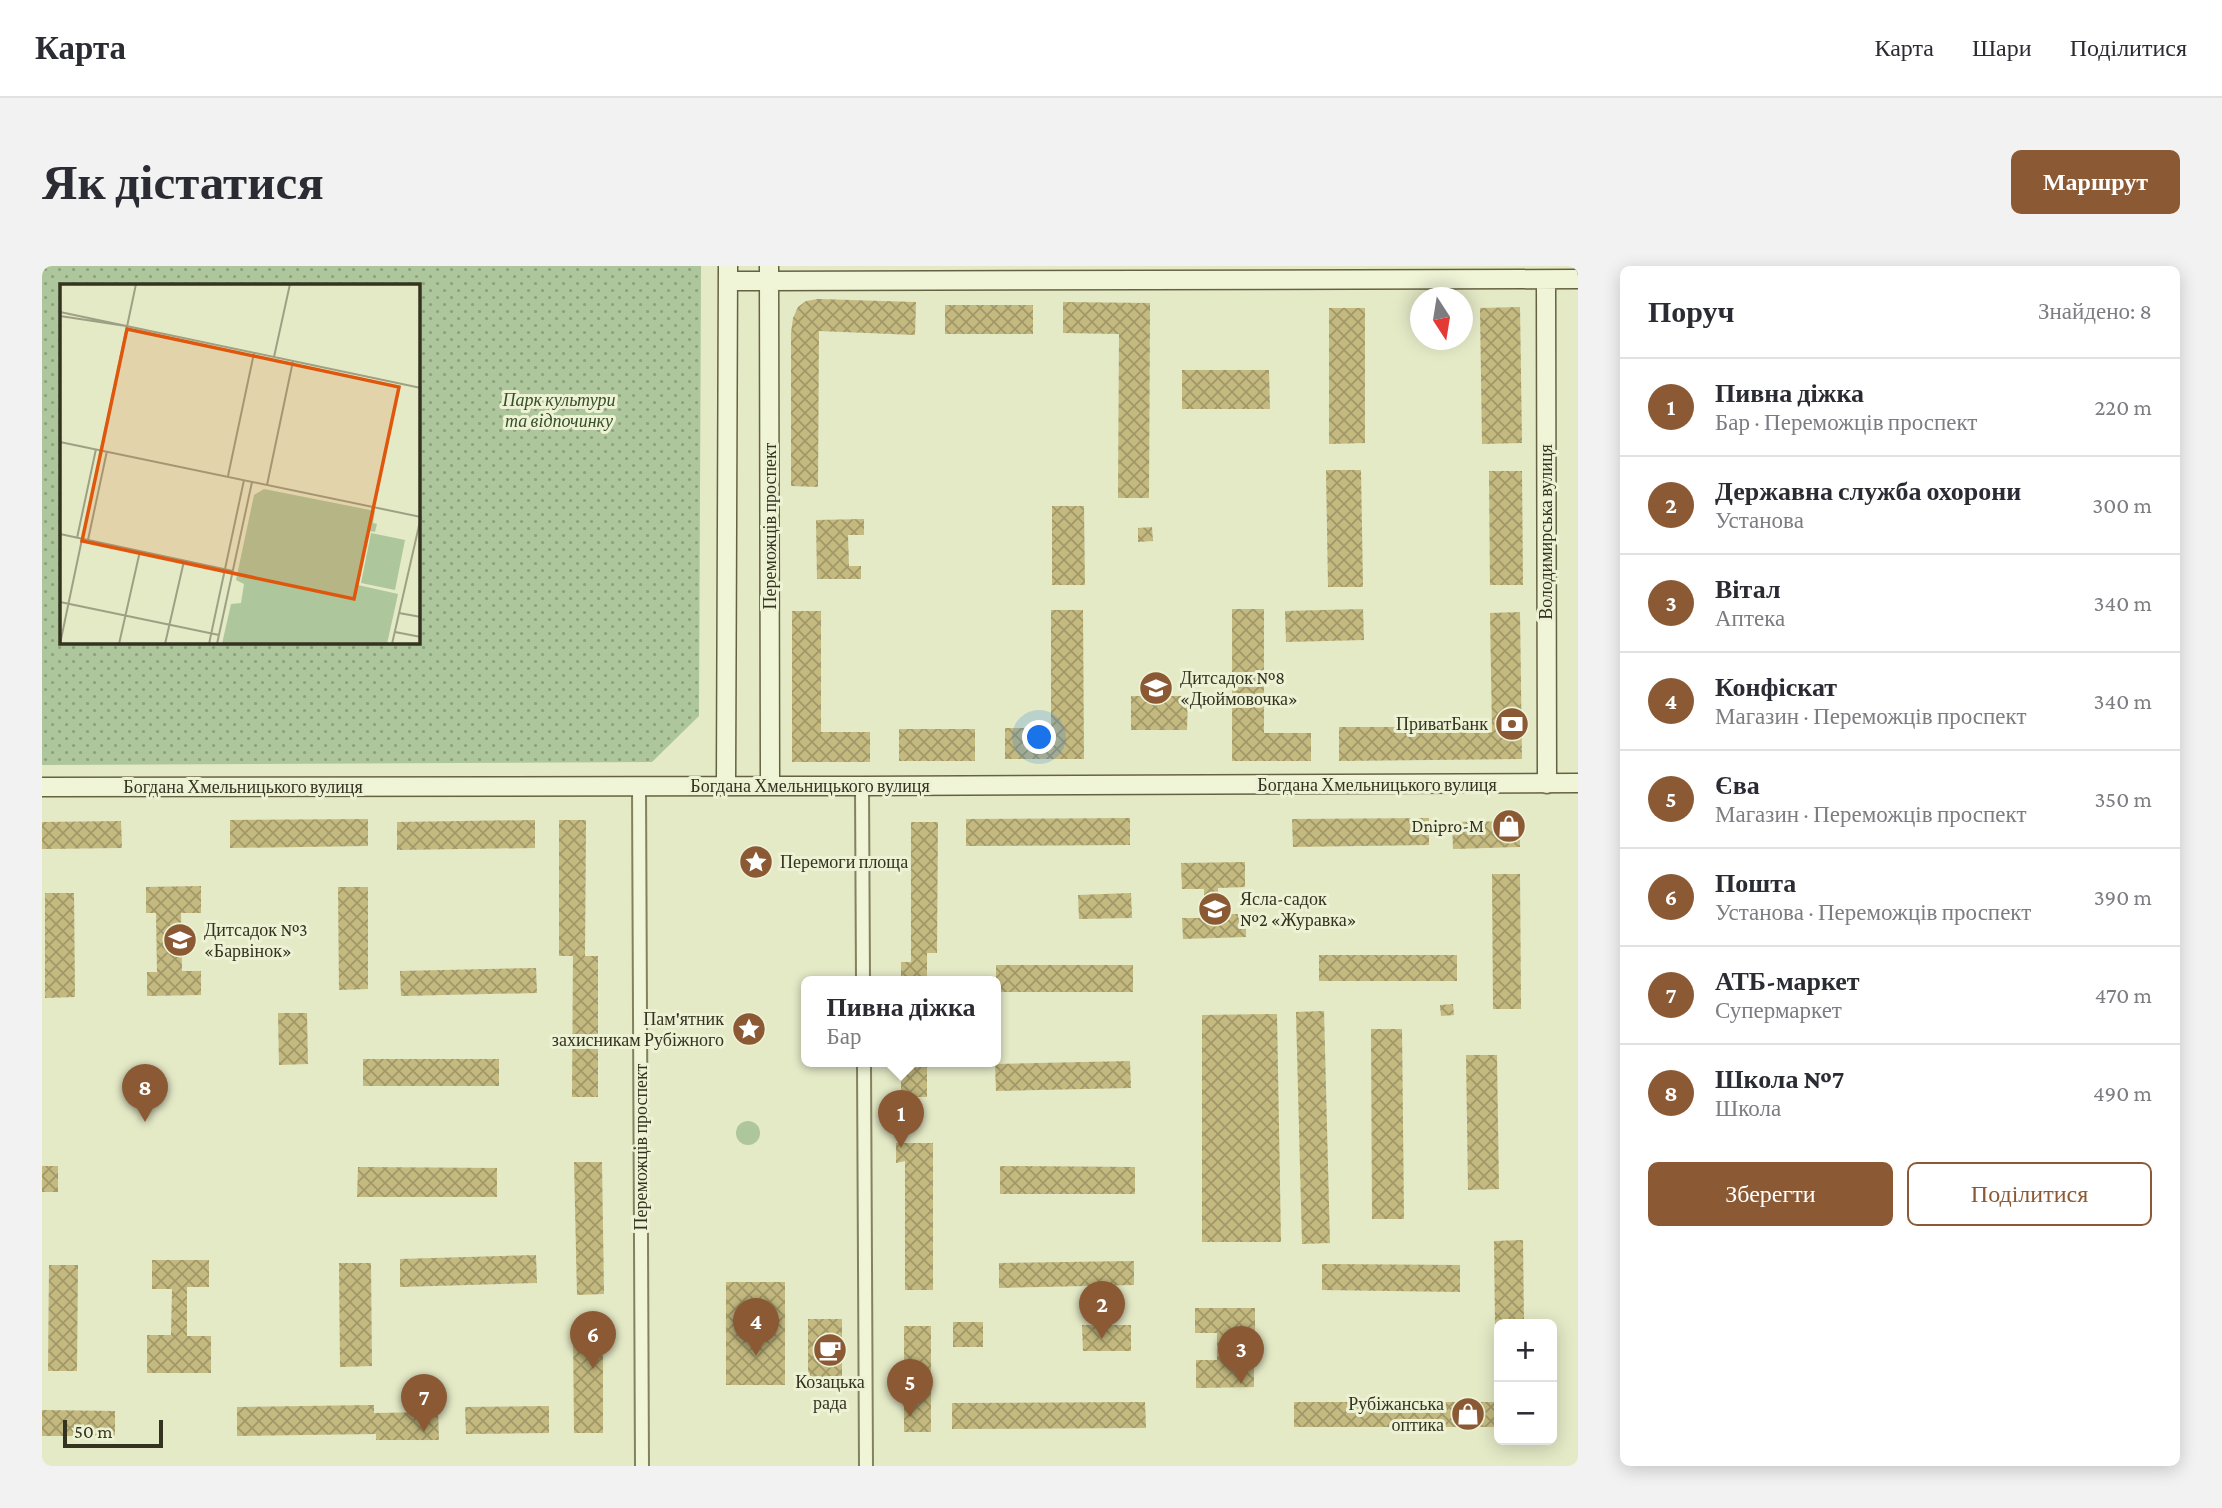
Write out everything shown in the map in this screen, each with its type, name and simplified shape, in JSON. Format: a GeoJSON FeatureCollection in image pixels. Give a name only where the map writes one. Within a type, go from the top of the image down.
{"type":"FeatureCollection","features":[{"type":"Feature","properties":{"kind":"street"},"geometry":{"type":"LineString","coordinates":[[726,785],[728,273],[1253,273],[1546,281],[1578,279]]}},
{"type":"Feature","properties":{"kind":"street","name":"Переможців проспект"},"geometry":{"type":"LineString","coordinates":[[769,273],[770,786]]}},
{"type":"Feature","properties":{"kind":"street","name":"Володимирська вулиця"},"geometry":{"type":"LineString","coordinates":[[1546,281],[1547,784]]}},
{"type":"Feature","properties":{"kind":"street","name":"Богдана Хмельницького вулиця"},"geometry":{"type":"LineString","coordinates":[[42,787],[1578,783]]}},
{"type":"Feature","properties":{"kind":"street"},"geometry":{"type":"LineString","coordinates":[[862,786],[863,976]]}},
{"type":"Feature","properties":{"kind":"street","name":"Переможців проспект"},"geometry":{"type":"LineString","coordinates":[[639,787],[642,1466]]}},
{"type":"Feature","properties":{"kind":"street"},"geometry":{"type":"LineString","coordinates":[[864,1067],[866,1466]]}},
{"type":"Feature","properties":{"kind":"green space","name":"Парк культури та відпочинку"},"geometry":{"type":"Polygon","coordinates":[[[42,266],[701,266],[699,716],[652,762],[42,765],[42,266]]]}},
{"type":"Feature","properties":{"kind":"green space"},"geometry":{"type":"Polygon","coordinates":[[[748,1121],[757,1124],[760,1133],[757,1142],[748,1145],[739,1142],[736,1133],[739,1124],[748,1121]]]}},
{"type":"Feature","properties":{"kind":"building"},"geometry":{"type":"Polygon","coordinates":[[[818,299],[916,302],[915,335],[819,331],[818,487],[791,486],[793,318],[798,307],[806,301],[818,299]]]}},
{"type":"Feature","properties":{"kind":"building"},"geometry":{"type":"Polygon","coordinates":[[[1063,302],[1150,303],[1149,498],[1118,498],[1119,334],[1063,333],[1063,302]]]}},
{"type":"Feature","properties":{"kind":"building"},"geometry":{"type":"Polygon","coordinates":[[[945,305],[1033,305],[1033,334],[945,334],[945,305]]]}},
{"type":"Feature","properties":{"kind":"building"},"geometry":{"type":"Polygon","coordinates":[[[1520,307],[1522,443],[1482,444],[1480,308],[1520,307]]]}},
{"type":"Feature","properties":{"kind":"building"},"geometry":{"type":"Polygon","coordinates":[[[1329,308],[1365,308],[1365,443],[1329,444],[1329,308]]]}},
{"type":"Feature","properties":{"kind":"building"},"geometry":{"type":"Polygon","coordinates":[[[1182,370],[1269,370],[1270,409],[1182,409],[1182,370]]]}},
{"type":"Feature","properties":{"kind":"building"},"geometry":{"type":"Polygon","coordinates":[[[1326,470],[1361,470],[1363,587],[1328,587],[1326,470]]]}},
{"type":"Feature","properties":{"kind":"building"},"geometry":{"type":"Polygon","coordinates":[[[1489,471],[1522,471],[1523,585],[1490,585],[1489,471]]]}},
{"type":"Feature","properties":{"kind":"building"},"geometry":{"type":"Polygon","coordinates":[[[1052,506],[1084,506],[1085,585],[1052,585],[1052,506]]]}},
{"type":"Feature","properties":{"kind":"building"},"geometry":{"type":"Polygon","coordinates":[[[864,519],[864,535],[848,535],[849,566],[861,566],[861,579],[817,579],[816,520],[864,519]]]}},
{"type":"Feature","properties":{"kind":"building"},"geometry":{"type":"Polygon","coordinates":[[[1152,527],[1153,541],[1138,542],[1138,528],[1152,527]]]}},
{"type":"Feature","properties":{"kind":"building"},"geometry":{"type":"Polygon","coordinates":[[[1232,609],[1264,609],[1264,733],[1311,733],[1311,761],[1232,761],[1232,609]]]}},
{"type":"Feature","properties":{"kind":"building"},"geometry":{"type":"Polygon","coordinates":[[[1363,609],[1364,640],[1286,642],[1285,611],[1363,609]]]}},
{"type":"Feature","properties":{"kind":"building"},"geometry":{"type":"Polygon","coordinates":[[[1051,610],[1083,610],[1084,759],[1005,759],[1005,728],[1051,728],[1051,610]]]}},
{"type":"Feature","properties":{"kind":"building"},"geometry":{"type":"Polygon","coordinates":[[[792,611],[821,611],[821,732],[870,732],[870,762],[792,762],[792,611]]]}},
{"type":"Feature","properties":{"kind":"building"},"geometry":{"type":"Polygon","coordinates":[[[1520,612],[1522,759],[1339,761],[1339,727],[1417,727],[1417,733],[1492,732],[1490,613],[1520,612]]]}},
{"type":"Feature","properties":{"kind":"building"},"geometry":{"type":"Polygon","coordinates":[[[1131,696],[1188,696],[1187,730],[1131,730],[1131,696]]]}},
{"type":"Feature","properties":{"kind":"building"},"geometry":{"type":"Polygon","coordinates":[[[899,729],[975,729],[975,761],[899,761],[899,729]]]}},
{"type":"Feature","properties":{"kind":"building"},"geometry":{"type":"Polygon","coordinates":[[[1130,818],[1130,845],[966,846],[966,819],[1130,818]]]}},
{"type":"Feature","properties":{"kind":"building"},"geometry":{"type":"Polygon","coordinates":[[[1429,818],[1429,845],[1293,847],[1292,819],[1429,818]]]}},
{"type":"Feature","properties":{"kind":"building"},"geometry":{"type":"Polygon","coordinates":[[[368,819],[368,846],[230,848],[230,820],[368,819]]]}},
{"type":"Feature","properties":{"kind":"building"},"geometry":{"type":"Polygon","coordinates":[[[535,820],[535,848],[397,850],[397,822],[535,820]]]}},
{"type":"Feature","properties":{"kind":"building"},"geometry":{"type":"Polygon","coordinates":[[[559,820],[586,820],[585,956],[598,956],[598,1097],[572,1097],[573,956],[559,956],[559,820]]]}},
{"type":"Feature","properties":{"kind":"building"},"geometry":{"type":"Polygon","coordinates":[[[121,821],[122,848],[42,849],[42,822],[121,821]]]}},
{"type":"Feature","properties":{"kind":"building"},"geometry":{"type":"Polygon","coordinates":[[[1520,821],[1520,847],[1453,849],[1452,822],[1520,821]]]}},
{"type":"Feature","properties":{"kind":"building"},"geometry":{"type":"Polygon","coordinates":[[[911,822],[938,822],[937,953],[927,953],[927,976],[901,976],[901,962],[911,962],[911,822]]]}},
{"type":"Feature","properties":{"kind":"building"},"geometry":{"type":"Polygon","coordinates":[[[1245,862],[1245,887],[1218,888],[1218,914],[1246,914],[1246,937],[1183,939],[1182,918],[1204,918],[1204,889],[1182,889],[1181,863],[1245,862]]]}},
{"type":"Feature","properties":{"kind":"building"},"geometry":{"type":"Polygon","coordinates":[[[1492,874],[1520,874],[1521,1009],[1493,1009],[1492,874]]]}},
{"type":"Feature","properties":{"kind":"building"},"geometry":{"type":"Polygon","coordinates":[[[201,886],[201,913],[181,913],[182,971],[201,971],[201,995],[147,996],[147,972],[157,972],[156,913],[146,913],[146,887],[201,886]]]}},
{"type":"Feature","properties":{"kind":"building"},"geometry":{"type":"Polygon","coordinates":[[[338,887],[368,887],[368,989],[339,990],[338,887]]]}},
{"type":"Feature","properties":{"kind":"building"},"geometry":{"type":"Polygon","coordinates":[[[45,893],[74,893],[75,997],[45,998],[45,893]]]}},
{"type":"Feature","properties":{"kind":"building"},"geometry":{"type":"Polygon","coordinates":[[[1131,893],[1132,918],[1079,919],[1078,895],[1131,893]]]}},
{"type":"Feature","properties":{"kind":"building"},"geometry":{"type":"Polygon","coordinates":[[[1319,955],[1457,955],[1457,981],[1319,981],[1319,955]]]}},
{"type":"Feature","properties":{"kind":"building"},"geometry":{"type":"Polygon","coordinates":[[[996,965],[1133,965],[1133,992],[1001,992],[1001,976],[996,976],[996,965]]]}},
{"type":"Feature","properties":{"kind":"building"},"geometry":{"type":"Polygon","coordinates":[[[536,968],[537,993],[401,996],[400,971],[536,968]]]}},
{"type":"Feature","properties":{"kind":"building"},"geometry":{"type":"Polygon","coordinates":[[[1453,1004],[1454,1015],[1441,1016],[1440,1005],[1453,1004]]]}},
{"type":"Feature","properties":{"kind":"building"},"geometry":{"type":"Polygon","coordinates":[[[1324,1011],[1330,1243],[1302,1244],[1296,1012],[1324,1011]]]}},
{"type":"Feature","properties":{"kind":"building"},"geometry":{"type":"Polygon","coordinates":[[[278,1013],[307,1013],[308,1064],[279,1065],[278,1013]]]}},
{"type":"Feature","properties":{"kind":"building"},"geometry":{"type":"Polygon","coordinates":[[[1277,1014],[1281,1242],[1202,1242],[1202,1015],[1277,1014]]]}},
{"type":"Feature","properties":{"kind":"building"},"geometry":{"type":"Polygon","coordinates":[[[1371,1029],[1402,1029],[1404,1219],[1372,1219],[1371,1029]]]}},
{"type":"Feature","properties":{"kind":"building"},"geometry":{"type":"Polygon","coordinates":[[[1466,1055],[1497,1055],[1499,1189],[1468,1190],[1466,1055]]]}},
{"type":"Feature","properties":{"kind":"building"},"geometry":{"type":"Polygon","coordinates":[[[363,1059],[499,1059],[499,1086],[363,1086],[363,1059]]]}},
{"type":"Feature","properties":{"kind":"building"},"geometry":{"type":"Polygon","coordinates":[[[1130,1061],[1131,1088],[996,1091],[995,1067],[1001,1067],[1001,1064],[1130,1061]]]}},
{"type":"Feature","properties":{"kind":"building"},"geometry":{"type":"Polygon","coordinates":[[[901,1067],[927,1067],[927,1097],[917,1097],[917,1117],[901,1117],[901,1067]]]}},
{"type":"Feature","properties":{"kind":"building"},"geometry":{"type":"Polygon","coordinates":[[[896,1143],[933,1143],[933,1290],[905,1290],[905,1161],[896,1163],[896,1143]]]}},
{"type":"Feature","properties":{"kind":"building"},"geometry":{"type":"Polygon","coordinates":[[[574,1162],[602,1162],[604,1294],[577,1295],[574,1162]]]}},
{"type":"Feature","properties":{"kind":"building"},"geometry":{"type":"Polygon","coordinates":[[[42,1166],[58,1166],[58,1192],[42,1192],[42,1166]]]}},
{"type":"Feature","properties":{"kind":"building"},"geometry":{"type":"Polygon","coordinates":[[[1000,1166],[1135,1167],[1135,1194],[1000,1194],[1000,1166]]]}},
{"type":"Feature","properties":{"kind":"building"},"geometry":{"type":"Polygon","coordinates":[[[358,1167],[497,1168],[497,1197],[357,1197],[358,1167]]]}},
{"type":"Feature","properties":{"kind":"building"},"geometry":{"type":"Polygon","coordinates":[[[1523,1240],[1524,1319],[1495,1319],[1494,1241],[1523,1240]]]}},
{"type":"Feature","properties":{"kind":"building"},"geometry":{"type":"Polygon","coordinates":[[[536,1255],[537,1283],[400,1287],[400,1259],[536,1255]]]}},
{"type":"Feature","properties":{"kind":"building"},"geometry":{"type":"Polygon","coordinates":[[[152,1260],[209,1260],[209,1287],[187,1287],[187,1336],[211,1336],[211,1373],[147,1373],[147,1335],[171,1335],[172,1289],[152,1289],[152,1260]]]}},
{"type":"Feature","properties":{"kind":"building"},"geometry":{"type":"Polygon","coordinates":[[[1134,1261],[1134,1285],[999,1288],[999,1263],[1134,1261]]]}},
{"type":"Feature","properties":{"kind":"building"},"geometry":{"type":"Polygon","coordinates":[[[339,1263],[371,1263],[372,1366],[340,1367],[339,1263]]]}},
{"type":"Feature","properties":{"kind":"building"},"geometry":{"type":"Polygon","coordinates":[[[1322,1264],[1460,1265],[1460,1292],[1322,1290],[1322,1264]]]}},
{"type":"Feature","properties":{"kind":"building"},"geometry":{"type":"Polygon","coordinates":[[[49,1265],[78,1265],[77,1371],[48,1371],[49,1265]]]}},
{"type":"Feature","properties":{"kind":"building"},"geometry":{"type":"Polygon","coordinates":[[[726,1282],[785,1282],[785,1385],[726,1385],[726,1282]]]}},
{"type":"Feature","properties":{"kind":"building"},"geometry":{"type":"Polygon","coordinates":[[[1195,1308],[1255,1308],[1255,1333],[1228,1333],[1229,1359],[1254,1359],[1254,1387],[1196,1388],[1196,1360],[1217,1360],[1217,1333],[1195,1333],[1195,1308]]]}},
{"type":"Feature","properties":{"kind":"building"},"geometry":{"type":"Polygon","coordinates":[[[808,1319],[842,1319],[842,1383],[808,1383],[808,1319]]]}},
{"type":"Feature","properties":{"kind":"building"},"geometry":{"type":"Polygon","coordinates":[[[953,1322],[983,1322],[983,1347],[953,1347],[953,1322]]]}},
{"type":"Feature","properties":{"kind":"building"},"geometry":{"type":"Polygon","coordinates":[[[1082,1325],[1131,1325],[1131,1351],[1083,1351],[1082,1325]]]}},
{"type":"Feature","properties":{"kind":"building"},"geometry":{"type":"Polygon","coordinates":[[[904,1326],[931,1326],[931,1432],[904,1432],[904,1326]]]}},
{"type":"Feature","properties":{"kind":"building"},"geometry":{"type":"Polygon","coordinates":[[[573,1330],[603,1330],[603,1433],[574,1433],[573,1330]]]}},
{"type":"Feature","properties":{"kind":"building"},"geometry":{"type":"Polygon","coordinates":[[[1145,1402],[1146,1428],[952,1429],[952,1403],[1145,1402]]]}},
{"type":"Feature","properties":{"kind":"building"},"geometry":{"type":"Polygon","coordinates":[[[1294,1402],[1494,1402],[1494,1427],[1294,1427],[1294,1402]]]}},
{"type":"Feature","properties":{"kind":"building"},"geometry":{"type":"Polygon","coordinates":[[[374,1405],[374,1413],[438,1412],[439,1440],[376,1440],[376,1434],[237,1436],[237,1407],[374,1405]]]}},
{"type":"Feature","properties":{"kind":"building"},"geometry":{"type":"Polygon","coordinates":[[[549,1406],[549,1433],[466,1434],[465,1407],[549,1406]]]}},
{"type":"Feature","properties":{"kind":"building"},"geometry":{"type":"Polygon","coordinates":[[[42,1410],[115,1411],[115,1436],[42,1436],[42,1410]]]}},
{"type":"Feature","properties":{"kind":"place","name":"Дитсадок №8 «Дюймовочка»"},"geometry":{"type":"Point","coordinates":[1156,688]}},
{"type":"Feature","properties":{"kind":"place","name":"ПриватБанк"},"geometry":{"type":"Point","coordinates":[1512,724]}},
{"type":"Feature","properties":{"kind":"place","name":"Dnipro-M"},"geometry":{"type":"Point","coordinates":[1509,826]}},
{"type":"Feature","properties":{"kind":"place","name":"Перемоги площа"},"geometry":{"type":"Point","coordinates":[756,862]}},
{"type":"Feature","properties":{"kind":"place","name":"Ясла-садок №2 «Журавка»"},"geometry":{"type":"Point","coordinates":[1215,909]}},
{"type":"Feature","properties":{"kind":"place","name":"Дитсадок №3 «Барвінок»"},"geometry":{"type":"Point","coordinates":[180,940]}},
{"type":"Feature","properties":{"kind":"place","name":"Пам'ятник захисникам Рубіжного"},"geometry":{"type":"Point","coordinates":[749,1029]}},
{"type":"Feature","properties":{"kind":"place","name":"Школа №7"},"geometry":{"type":"Point","coordinates":[145,1122]}},
{"type":"Feature","properties":{"kind":"place","name":"Пивна діжка"},"geometry":{"type":"Point","coordinates":[901,1148]}},
{"type":"Feature","properties":{"kind":"place","name":"Державна служба охорони"},"geometry":{"type":"Point","coordinates":[1102,1339]}},
{"type":"Feature","properties":{"kind":"place","name":"Козацька рада"},"geometry":{"type":"Point","coordinates":[830,1350]}},
{"type":"Feature","properties":{"kind":"place","name":"Конфіскат"},"geometry":{"type":"Point","coordinates":[756,1356]}},
{"type":"Feature","properties":{"kind":"place","name":"Пошта"},"geometry":{"type":"Point","coordinates":[593,1369]}},
{"type":"Feature","properties":{"kind":"place","name":"Вітал"},"geometry":{"type":"Point","coordinates":[1241,1384]}},
{"type":"Feature","properties":{"kind":"place","name":"Рубіжанська оптика"},"geometry":{"type":"Point","coordinates":[1468,1414]}},
{"type":"Feature","properties":{"kind":"place","name":"Єва"},"geometry":{"type":"Point","coordinates":[910,1417]}},
{"type":"Feature","properties":{"kind":"place","name":"АТБ-маркет"},"geometry":{"type":"Point","coordinates":[424,1432]}}]}
